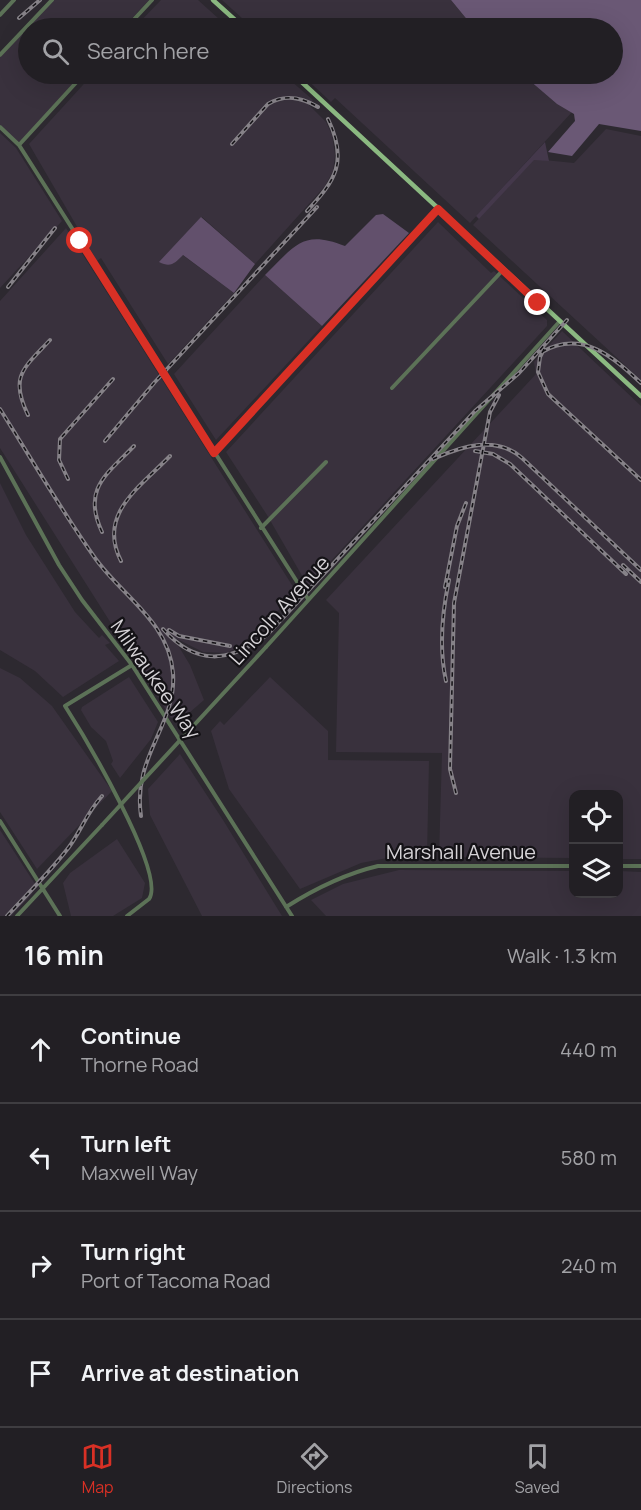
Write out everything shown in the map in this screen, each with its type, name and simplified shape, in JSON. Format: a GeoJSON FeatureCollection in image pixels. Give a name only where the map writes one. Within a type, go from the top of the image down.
{"type":"FeatureCollection","features":[{"type":"Feature","properties":{"kind":"main road"},"geometry":{"type":"LineString","coordinates":[[213,0],[233,18]]}},
{"type":"Feature","properties":{"kind":"main road"},"geometry":{"type":"LineString","coordinates":[[304,84],[641,396]]}},
{"type":"Feature","properties":{"kind":"street"},"geometry":{"type":"LineString","coordinates":[[0,15],[14,0]]}},
{"type":"Feature","properties":{"kind":"street"},"geometry":{"type":"LineString","coordinates":[[35,18],[52,0]]}},
{"type":"Feature","properties":{"kind":"street"},"geometry":{"type":"LineString","coordinates":[[135,18],[152,0]]}},
{"type":"Feature","properties":{"kind":"street"},"geometry":{"type":"LineString","coordinates":[[0,56],[18,37]]}},
{"type":"Feature","properties":{"kind":"street"},"geometry":{"type":"LineString","coordinates":[[19,145],[75,84]]}},
{"type":"Feature","properties":{"kind":"street"},"geometry":{"type":"LineString","coordinates":[[0,127],[19,145],[261,528],[308,598]]}},
{"type":"Feature","properties":{"kind":"street"},"geometry":{"type":"LineString","coordinates":[[214,453],[438,209]]}},
{"type":"Feature","properties":{"kind":"street"},"geometry":{"type":"LineString","coordinates":[[392,388],[503,270]]}},
{"type":"Feature","properties":{"kind":"street","name":"Lincoln Avenue"},"geometry":{"type":"LineString","coordinates":[[17,916],[266,647],[560,321]]}},
{"type":"Feature","properties":{"kind":"street","name":"Milwaukee Way"},"geometry":{"type":"LineString","coordinates":[[0,457],[59,565],[82,600],[132,665],[292,916]]}},
{"type":"Feature","properties":{"kind":"street"},"geometry":{"type":"LineString","coordinates":[[261,528],[326,462]]}},
{"type":"Feature","properties":{"kind":"street"},"geometry":{"type":"LineString","coordinates":[[127,916],[150,899],[153,882],[116,792],[66,706],[132,665]]}},
{"type":"Feature","properties":{"kind":"street"},"geometry":{"type":"LineString","coordinates":[[0,821],[60,916]]}},
{"type":"Feature","properties":{"kind":"street","name":"Marshall Avenue"},"geometry":{"type":"LineString","coordinates":[[286,907],[332,881],[356,871],[378,866],[569,866]]}},
{"type":"Feature","properties":{"kind":"street"},"geometry":{"type":"LineString","coordinates":[[623,866],[641,866]]}},
{"type":"Feature","properties":{"kind":"shaded area"},"geometry":{"type":"Polygon","coordinates":[[[52,0],[149,0],[132,18],[36,18],[52,0]]]}},
{"type":"Feature","properties":{"kind":"shaded area"},"geometry":{"type":"Polygon","coordinates":[[[161,0],[198,0],[218,18],[144,18],[161,0]]]}},
{"type":"Feature","properties":{"kind":"shaded area"},"geometry":{"type":"Polygon","coordinates":[[[222,0],[451,0],[466,18],[242,18],[222,0]]]}},
{"type":"Feature","properties":{"kind":"shaded area"},"geometry":{"type":"Polygon","coordinates":[[[451,0],[641,0],[641,131],[599,124],[572,156],[548,152],[575,121],[574,114],[557,104],[534,84],[623,84],[623,18],[466,18],[451,0]]]}},
{"type":"Feature","properties":{"kind":"shaded area"},"geometry":{"type":"Polygon","coordinates":[[[18,37],[18,84],[73,84],[19,143],[0,125],[0,57],[18,37]]]}},
{"type":"Feature","properties":{"kind":"shaded area"},"geometry":{"type":"Polygon","coordinates":[[[84,84],[295,84],[313,100],[309,105],[326,122],[332,135],[335,155],[333,171],[325,186],[255,264],[202,217],[173,248],[234,293],[168,364],[101,258],[97,261],[29,144],[84,84]]]}},
{"type":"Feature","properties":{"kind":"shaded area"},"geometry":{"type":"Polygon","coordinates":[[[312,84],[534,84],[557,104],[572,112],[470,223],[335,98],[331,102],[312,84]]]}},
{"type":"Feature","properties":{"kind":"shaded area"},"geometry":{"type":"Polygon","coordinates":[[[606,129],[641,136],[641,380],[473,225],[534,159],[574,163],[606,129]]]}},
{"type":"Feature","properties":{"kind":"shaded area"},"geometry":{"type":"Polygon","coordinates":[[[0,133],[16,148],[62,221],[0,288],[0,133]]]}},
{"type":"Feature","properties":{"kind":"shaded area"},"geometry":{"type":"Polygon","coordinates":[[[545,142],[549,161],[534,160],[479,219],[476,216],[545,142]]]}},
{"type":"Feature","properties":{"kind":"shaded area"},"geometry":{"type":"Polygon","coordinates":[[[383,214],[409,233],[322,326],[265,275],[300,243],[319,239],[345,246],[376,215],[383,214]]]}},
{"type":"Feature","properties":{"kind":"shaded area"},"geometry":{"type":"Polygon","coordinates":[[[201,217],[255,264],[234,293],[183,255],[172,264],[159,262],[201,217]]]}},
{"type":"Feature","properties":{"kind":"shaded area"},"geometry":{"type":"Polygon","coordinates":[[[438,222],[491,273],[494,271],[547,320],[547,326],[308,586],[267,515],[226,452],[438,222]]]}},
{"type":"Feature","properties":{"kind":"shaded area"},"geometry":{"type":"Polygon","coordinates":[[[66,228],[297,593],[241,645],[227,653],[203,652],[173,637],[190,665],[204,700],[189,713],[171,718],[0,448],[0,301],[66,228]]]}},
{"type":"Feature","properties":{"kind":"shaded area"},"geometry":{"type":"Polygon","coordinates":[[[265,275],[322,326],[216,440],[174,374],[265,275]]]}},
{"type":"Feature","properties":{"kind":"shaded area"},"geometry":{"type":"Polygon","coordinates":[[[562,331],[641,406],[641,859],[623,859],[623,790],[569,790],[569,858],[439,857],[442,753],[336,752],[339,613],[326,600],[536,374],[534,362],[562,331]]]}},
{"type":"Feature","properties":{"kind":"shaded area"},"geometry":{"type":"Polygon","coordinates":[[[0,483],[26,535],[75,612],[99,638],[102,635],[110,643],[105,645],[119,661],[63,697],[35,671],[0,650],[0,483]]]}},
{"type":"Feature","properties":{"kind":"shaded area"},"geometry":{"type":"Polygon","coordinates":[[[0,668],[20,678],[52,706],[112,791],[37,869],[0,812],[0,668]]]}},
{"type":"Feature","properties":{"kind":"shaded area"},"geometry":{"type":"Polygon","coordinates":[[[129,677],[158,722],[151,739],[120,778],[111,764],[113,761],[106,741],[91,727],[81,710],[82,707],[129,677]]]}},
{"type":"Feature","properties":{"kind":"shaded area"},"geometry":{"type":"Polygon","coordinates":[[[270,677],[328,731],[328,760],[429,761],[427,857],[387,858],[361,863],[300,889],[229,789],[211,731],[220,721],[224,725],[270,677]]]}},
{"type":"Feature","properties":{"kind":"shaded area"},"geometry":{"type":"Polygon","coordinates":[[[180,754],[282,916],[202,916],[150,815],[148,789],[180,754]]]}},
{"type":"Feature","properties":{"kind":"shaded area"},"geometry":{"type":"Polygon","coordinates":[[[0,830],[35,884],[32,894],[11,916],[0,916],[0,830]]]}},
{"type":"Feature","properties":{"kind":"shaded area"},"geometry":{"type":"Polygon","coordinates":[[[117,839],[145,883],[142,898],[113,916],[71,916],[63,883],[70,873],[117,839]]]}},
{"type":"Feature","properties":{"kind":"shaded area"},"geometry":{"type":"Polygon","coordinates":[[[399,870],[569,871],[569,898],[623,898],[623,871],[641,872],[641,916],[326,916],[311,900],[343,884],[399,870]]]}},
{"type":"Feature","properties":{"kind":"railway"},"geometry":{"type":"LineString","coordinates":[[19,18],[40,0]]}},
{"type":"Feature","properties":{"kind":"railway"},"geometry":{"type":"LineString","coordinates":[[232,144],[268,104],[274,101],[293,98],[318,107]]}},
{"type":"Feature","properties":{"kind":"railway"},"geometry":{"type":"LineString","coordinates":[[307,211],[332,179],[336,169],[337,147],[328,119]]}},
{"type":"Feature","properties":{"kind":"railway"},"geometry":{"type":"LineString","coordinates":[[105,441],[154,383],[317,207]]}},
{"type":"Feature","properties":{"kind":"railway"},"geometry":{"type":"LineString","coordinates":[[8,287],[55,228]]}},
{"type":"Feature","properties":{"kind":"railway"},"geometry":{"type":"LineString","coordinates":[[163,629],[175,641],[188,649],[200,655],[213,656],[239,651],[267,635],[475,411],[519,373],[567,320]]}},
{"type":"Feature","properties":{"kind":"railway"},"geometry":{"type":"LineString","coordinates":[[28,415],[20,391],[22,373],[50,340]]}},
{"type":"Feature","properties":{"kind":"railway"},"geometry":{"type":"LineString","coordinates":[[542,352],[570,343],[584,345],[608,356],[641,383]]}},
{"type":"Feature","properties":{"kind":"railway"},"geometry":{"type":"LineString","coordinates":[[544,349],[540,357],[538,372],[548,394],[641,480]]}},
{"type":"Feature","properties":{"kind":"railway"},"geometry":{"type":"LineString","coordinates":[[68,479],[59,460],[60,439],[113,379]]}},
{"type":"Feature","properties":{"kind":"railway"},"geometry":{"type":"LineString","coordinates":[[456,793],[450,769],[454,603],[490,412],[499,395]]}},
{"type":"Feature","properties":{"kind":"railway"},"geometry":{"type":"LineString","coordinates":[[0,409],[82,540],[106,572],[154,624],[170,655],[173,673],[172,692],[143,776],[140,795],[141,816]]}},
{"type":"Feature","properties":{"kind":"railway"},"geometry":{"type":"LineString","coordinates":[[433,459],[455,450],[479,445],[490,445],[512,451],[641,570]]}},
{"type":"Feature","properties":{"kind":"railway"},"geometry":{"type":"LineString","coordinates":[[102,532],[96,517],[96,494],[106,475],[134,446]]}},
{"type":"Feature","properties":{"kind":"railway"},"geometry":{"type":"LineString","coordinates":[[475,451],[493,454],[510,464],[626,574]]}},
{"type":"Feature","properties":{"kind":"railway"},"geometry":{"type":"LineString","coordinates":[[121,561],[115,544],[114,529],[118,515],[135,490],[170,456]]}},
{"type":"Feature","properties":{"kind":"railway"},"geometry":{"type":"LineString","coordinates":[[445,587],[457,526],[466,503]]}},
{"type":"Feature","properties":{"kind":"railway"},"geometry":{"type":"LineString","coordinates":[[623,565],[641,582]]}},
{"type":"Feature","properties":{"kind":"railway"},"geometry":{"type":"LineString","coordinates":[[446,681],[442,631],[449,580]]}},
{"type":"Feature","properties":{"kind":"railway"},"geometry":{"type":"LineString","coordinates":[[169,630],[179,636],[230,646]]}},
{"type":"Feature","properties":{"kind":"railway"},"geometry":{"type":"LineString","coordinates":[[7,916],[62,856],[102,796]]}},
{"type":"Feature","properties":{"kind":"route"},"geometry":{"type":"LineString","coordinates":[[80,241],[214,453],[438,209],[538,303]]}}]}
